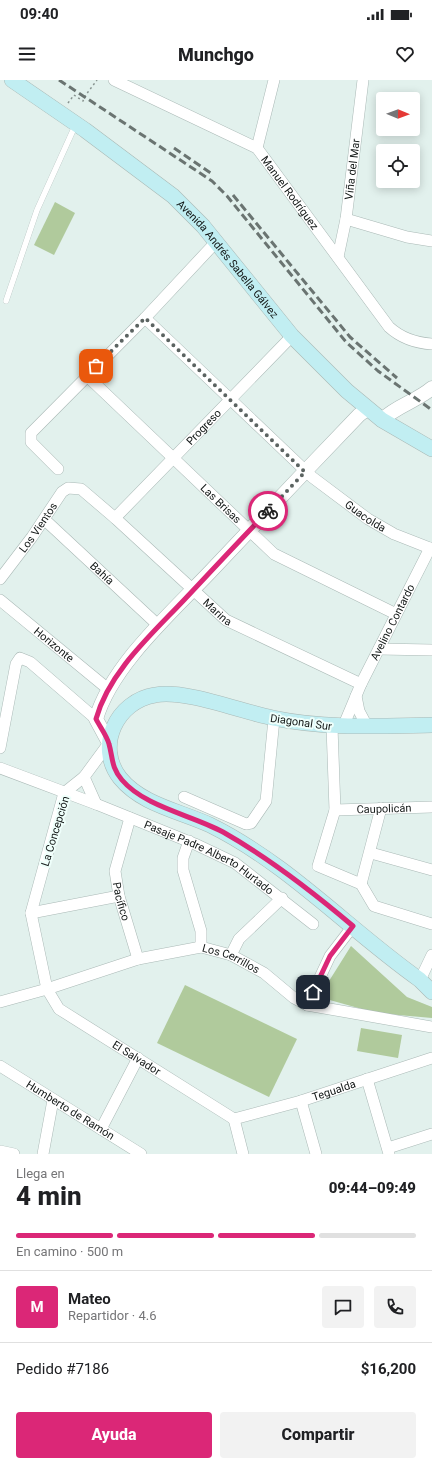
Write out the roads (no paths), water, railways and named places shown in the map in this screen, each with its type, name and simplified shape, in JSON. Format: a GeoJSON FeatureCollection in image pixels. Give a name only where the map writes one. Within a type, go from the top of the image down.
{"type":"FeatureCollection","features":[{"type":"Feature","properties":{"kind":"main road","name":"Avenida Andrés Sabella Gálvez"},"geometry":{"type":"LineString","coordinates":[[12,80],[76,124],[173,196],[203,226],[292,336],[367,409],[382,420],[432,449]]}},
{"type":"Feature","properties":{"kind":"main road","name":"Diagonal Sur"},"geometry":{"type":"LineString","coordinates":[[109,743],[112,728],[117,719],[131,704],[149,696],[173,694],[274,719],[337,727],[432,725]]}},
{"type":"Feature","properties":{"kind":"main road"},"geometry":{"type":"LineString","coordinates":[[109,743],[110,756],[114,768],[132,790],[146,799],[210,825],[235,840],[298,883],[426,982],[432,992]]}},
{"type":"Feature","properties":{"kind":"street","name":"Manuel Rodríguez"},"geometry":{"type":"LineString","coordinates":[[114,80],[257,148],[389,327],[396,333],[418,343],[432,344]]}},
{"type":"Feature","properties":{"kind":"street"},"geometry":{"type":"LineString","coordinates":[[257,148],[274,80]]}},
{"type":"Feature","properties":{"kind":"street","name":"Viña del Mar"},"geometry":{"type":"LineString","coordinates":[[338,258],[346,219],[363,80]]}},
{"type":"Feature","properties":{"kind":"street"},"geometry":{"type":"LineString","coordinates":[[346,219],[407,237],[432,241]]}},
{"type":"Feature","properties":{"kind":"street"},"geometry":{"type":"LineString","coordinates":[[58,469],[31,442],[31,433],[145,318],[216,242]]}},
{"type":"Feature","properties":{"kind":"street","name":"Guacolda"},"geometry":{"type":"LineString","coordinates":[[145,318],[305,472],[368,519],[394,534],[431,549]]}},
{"type":"Feature","properties":{"kind":"street","name":"Progreso"},"geometry":{"type":"LineString","coordinates":[[115,518],[231,401],[258,369],[292,336]]}},
{"type":"Feature","properties":{"kind":"street","name":"Las Brisas"},"geometry":{"type":"LineString","coordinates":[[86,376],[274,554],[396,614]]}},
{"type":"Feature","properties":{"kind":"street"},"geometry":{"type":"LineString","coordinates":[[382,420],[394,411],[421,397],[432,388]]}},
{"type":"Feature","properties":{"kind":"street"},"geometry":{"type":"LineString","coordinates":[[96,719],[108,689],[127,663],[159,626],[367,409]]}},
{"type":"Feature","properties":{"kind":"street","name":"Los Vientos"},"geometry":{"type":"LineString","coordinates":[[0,578],[45,520],[62,492],[68,488],[81,489]]}},
{"type":"Feature","properties":{"kind":"street","name":"Marina"},"geometry":{"type":"LineString","coordinates":[[81,489],[115,518],[219,615],[233,624],[361,684]]}},
{"type":"Feature","properties":{"kind":"street","name":"Bahía"},"geometry":{"type":"LineString","coordinates":[[45,520],[159,626]]}},
{"type":"Feature","properties":{"kind":"street","name":"Avelino Contardo"},"geometry":{"type":"LineString","coordinates":[[362,884],[318,866],[335,810],[337,727],[356,696],[396,614],[431,549]]}},
{"type":"Feature","properties":{"kind":"street","name":"Horizonte"},"geometry":{"type":"LineString","coordinates":[[0,600],[108,689]]}},
{"type":"Feature","properties":{"kind":"street"},"geometry":{"type":"LineString","coordinates":[[379,649],[432,650]]}},
{"type":"Feature","properties":{"kind":"street"},"geometry":{"type":"LineString","coordinates":[[0,748],[16,664],[20,658],[30,662],[96,719],[109,743]]}},
{"type":"Feature","properties":{"kind":"street"},"geometry":{"type":"LineString","coordinates":[[356,696],[359,711],[367,726]]}},
{"type":"Feature","properties":{"kind":"street"},"geometry":{"type":"LineString","coordinates":[[184,797],[246,824],[251,823],[266,801],[274,719]]}},
{"type":"Feature","properties":{"kind":"street","name":"La Concepción"},"geometry":{"type":"LineString","coordinates":[[48,989],[31,913],[64,793],[84,777],[109,743]]}},
{"type":"Feature","properties":{"kind":"street","name":"Pasaje Padre Alberto Hurtado"},"geometry":{"type":"LineString","coordinates":[[0,768],[189,841],[235,863],[282,898],[313,924]]}},
{"type":"Feature","properties":{"kind":"street"},"geometry":{"type":"LineString","coordinates":[[84,777],[96,804]]}},
{"type":"Feature","properties":{"kind":"street","name":"Caupolicán"},"geometry":{"type":"LineString","coordinates":[[335,810],[432,807]]}},
{"type":"Feature","properties":{"kind":"street"},"geometry":{"type":"LineString","coordinates":[[381,808],[371,853],[362,884],[374,906],[432,924]]}},
{"type":"Feature","properties":{"kind":"street","name":"Pacífico"},"geometry":{"type":"LineString","coordinates":[[130,818],[115,871],[119,896],[138,959]]}},
{"type":"Feature","properties":{"kind":"street"},"geometry":{"type":"LineString","coordinates":[[189,841],[183,858],[183,870],[201,931],[201,947]]}},
{"type":"Feature","properties":{"kind":"street"},"geometry":{"type":"LineString","coordinates":[[371,853],[432,870]]}},
{"type":"Feature","properties":{"kind":"street"},"geometry":{"type":"LineString","coordinates":[[31,913],[119,896]]}},
{"type":"Feature","properties":{"kind":"street"},"geometry":{"type":"LineString","coordinates":[[231,955],[239,939],[282,898]]}},
{"type":"Feature","properties":{"kind":"street"},"geometry":{"type":"LineString","coordinates":[[307,1004],[328,961],[353,926]]}},
{"type":"Feature","properties":{"kind":"street","name":"Los Cerrillos"},"geometry":{"type":"LineString","coordinates":[[0,1002],[48,989],[138,959],[201,947],[231,955],[264,973],[294,998],[307,1004],[432,1027]]}},
{"type":"Feature","properties":{"kind":"street"},"geometry":{"type":"LineString","coordinates":[[426,982],[432,955]]}},
{"type":"Feature","properties":{"kind":"street","name":"El Salvador"},"geometry":{"type":"LineString","coordinates":[[48,989],[59,1008],[234,1119]]}},
{"type":"Feature","properties":{"kind":"street"},"geometry":{"type":"LineString","coordinates":[[101,1129],[138,1058]]}},
{"type":"Feature","properties":{"kind":"street","name":"Tegualda"},"geometry":{"type":"LineString","coordinates":[[234,1119],[300,1101],[432,1058]]}},
{"type":"Feature","properties":{"kind":"street","name":"Humberto de Ramón"},"geometry":{"type":"LineString","coordinates":[[0,1066],[141,1154]]}},
{"type":"Feature","properties":{"kind":"street"},"geometry":{"type":"LineString","coordinates":[[367,1079],[389,1151],[432,1134]]}},
{"type":"Feature","properties":{"kind":"street"},"geometry":{"type":"LineString","coordinates":[[43,1154],[53,1100]]}},
{"type":"Feature","properties":{"kind":"street"},"geometry":{"type":"LineString","coordinates":[[300,1101],[316,1154]]}},
{"type":"Feature","properties":{"kind":"street"},"geometry":{"type":"LineString","coordinates":[[234,1119],[243,1154]]}},
{"type":"Feature","properties":{"kind":"street"},"geometry":{"type":"LineString","coordinates":[[0,1151],[14,1154]]}},
{"type":"Feature","properties":{"kind":"lane"},"geometry":{"type":"LineString","coordinates":[[6,301],[37,210],[76,124]]}},
{"type":"Feature","properties":{"kind":"railway"},"geometry":{"type":"LineString","coordinates":[[59,80],[212,181],[227,196],[346,342],[378,371],[432,410]]}},
{"type":"Feature","properties":{"kind":"railway"},"geometry":{"type":"LineString","coordinates":[[174,148],[212,174]]}},
{"type":"Feature","properties":{"kind":"railway"},"geometry":{"type":"LineString","coordinates":[[233,195],[350,337],[397,378]]}}]}
